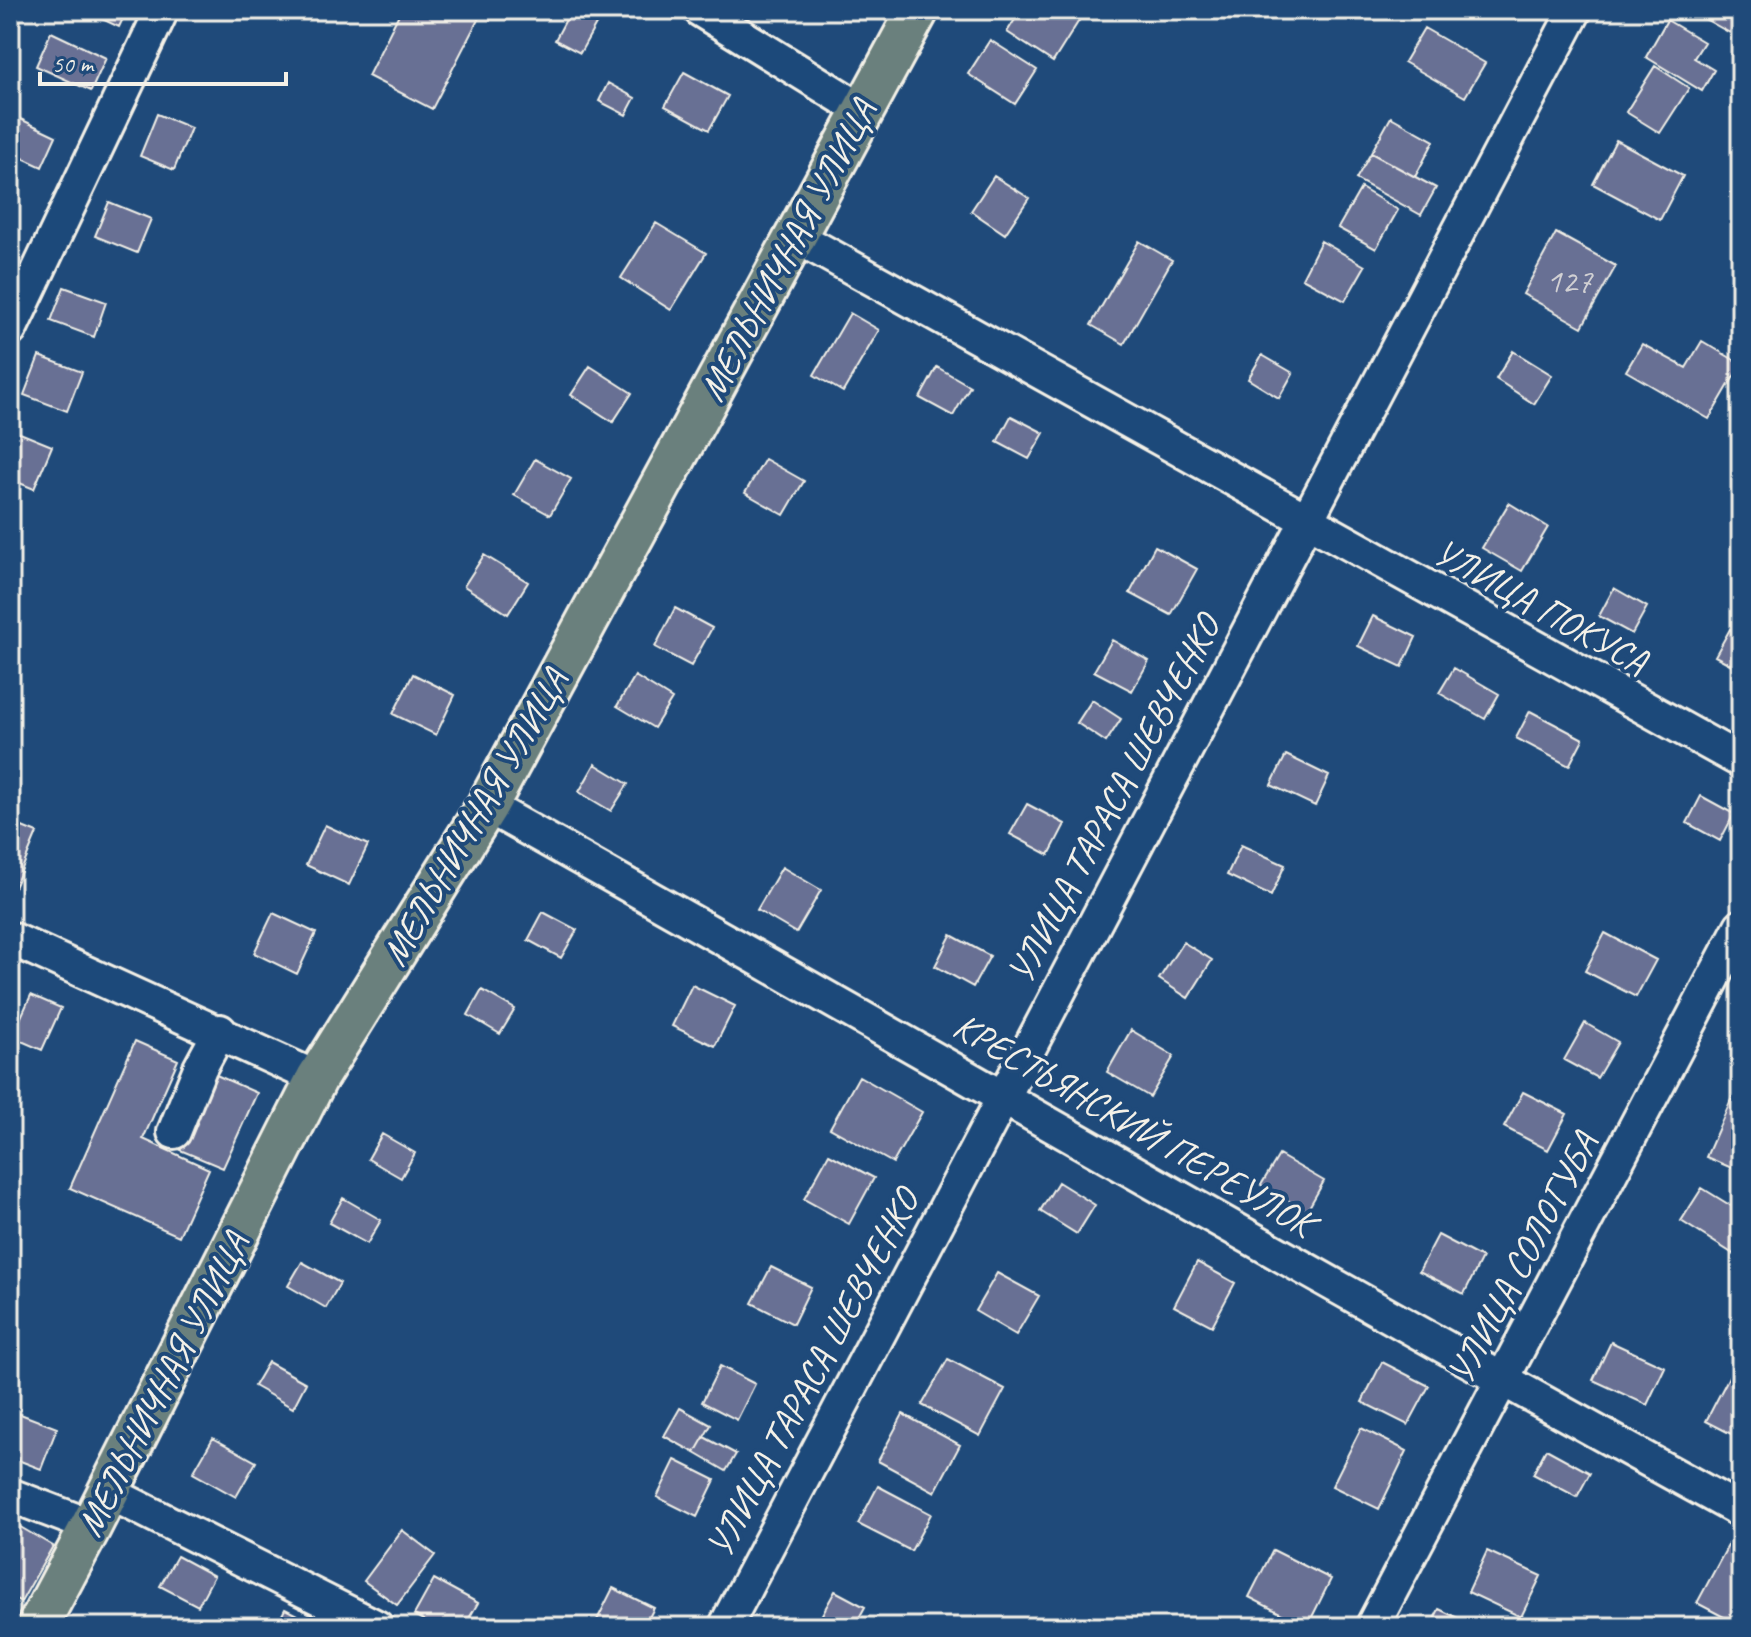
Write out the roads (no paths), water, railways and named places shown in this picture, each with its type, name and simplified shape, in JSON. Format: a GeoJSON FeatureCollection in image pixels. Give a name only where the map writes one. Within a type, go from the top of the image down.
{"type":"FeatureCollection","features":[{"type":"Feature","properties":{"kind":"main road","name":"МЕЛЬНИЧНАЯ УЛИЦА"},"geometry":{"type":"LineString","coordinates":[[37,1627],[100,1509],[317,1078],[487,806],[918,10]]}},
{"type":"Feature","properties":{"kind":"street"},"geometry":{"type":"LineString","coordinates":[[10,330],[162,10]]}},
{"type":"Feature","properties":{"kind":"street"},"geometry":{"type":"LineString","coordinates":[[700,10],[862,110]]}},
{"type":"Feature","properties":{"kind":"street","name":"УЛИЦА ТАРАСА ШЕВЧЕНКО"},"geometry":{"type":"LineString","coordinates":[[725,1627],[1303,521],[1575,10]]}},
{"type":"Feature","properties":{"kind":"street","name":"УЛИЦА ПОКУСА"},"geometry":{"type":"LineString","coordinates":[[795,236],[1303,521],[1741,761]]}},
{"type":"Feature","properties":{"kind":"street","name":"КРЕСТЬЯНСКИЙ ПЕРЕУЛОК"},"geometry":{"type":"LineString","coordinates":[[487,806],[1004,1095],[1503,1381],[1741,1511]]}},
{"type":"Feature","properties":{"kind":"street","name":"УЛИЦА СОЛОГУБА"},"geometry":{"type":"LineString","coordinates":[[1372,1627],[1741,926]]}},
{"type":"Feature","properties":{"kind":"street"},"geometry":{"type":"LineString","coordinates":[[10,938],[220,1031],[317,1078]]}},
{"type":"Feature","properties":{"kind":"street"},"geometry":{"type":"LineString","coordinates":[[174,1132],[200,1068],[220,1031]]}},
{"type":"Feature","properties":{"kind":"street"},"geometry":{"type":"LineString","coordinates":[[10,1495],[100,1509],[377,1627]]}}]}
